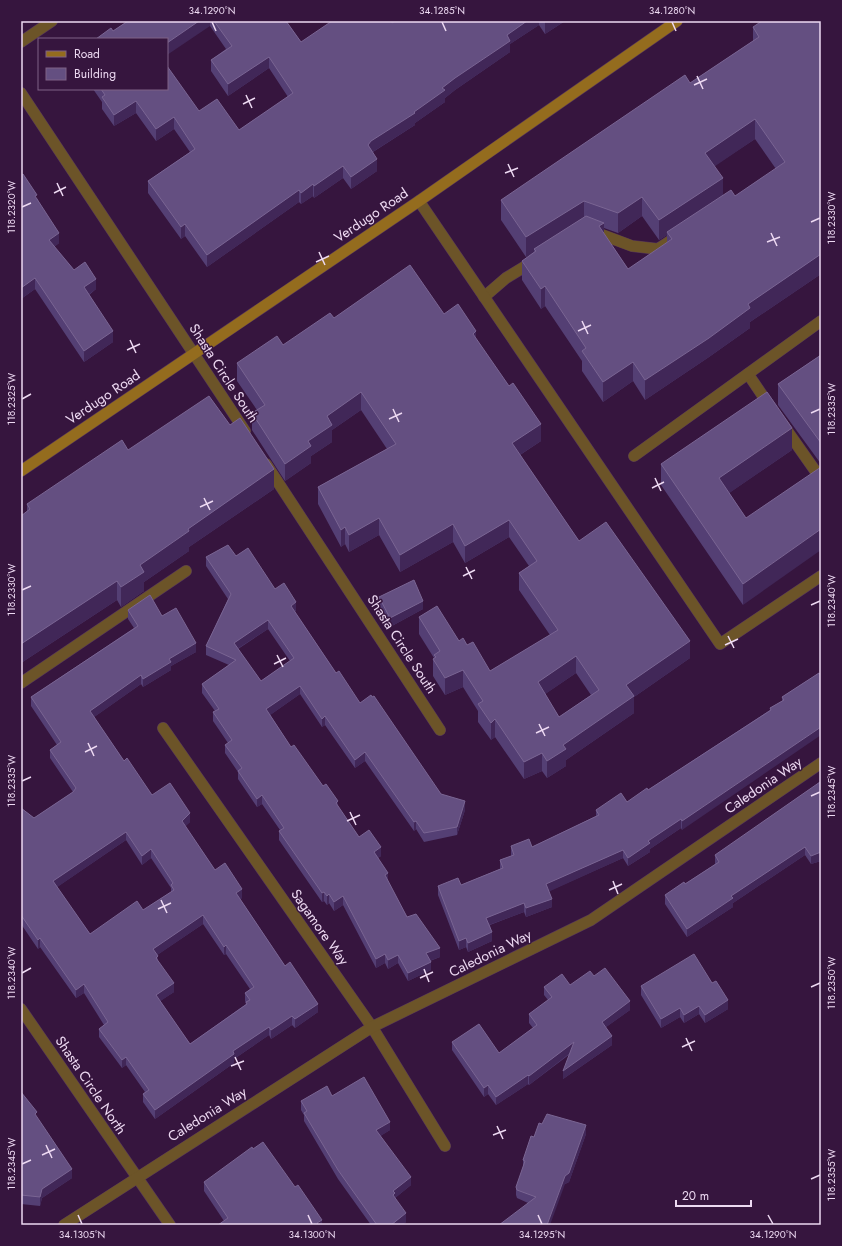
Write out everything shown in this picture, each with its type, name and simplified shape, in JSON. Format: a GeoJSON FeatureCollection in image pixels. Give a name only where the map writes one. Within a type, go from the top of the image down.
{"type":"FeatureCollection","features":[{"type":"Feature","properties":{"kind":"main road","name":"Verdugo Road"},"geometry":{"type":"LineString","coordinates":[[21,471],[419,201],[677,21]]}},
{"type":"Feature","properties":{"kind":"street"},"geometry":{"type":"LineString","coordinates":[[21,42],[52,21]]}},
{"type":"Feature","properties":{"kind":"street","name":"Shasta Circle South"},"geometry":{"type":"LineString","coordinates":[[21,94],[250,440]]}},
{"type":"Feature","properties":{"kind":"street"},"geometry":{"type":"LineString","coordinates":[[419,201],[720,644],[821,576]]}},
{"type":"Feature","properties":{"kind":"street"},"geometry":{"type":"LineString","coordinates":[[579,231],[585,228],[632,246],[658,248],[678,236]]}},
{"type":"Feature","properties":{"kind":"street"},"geometry":{"type":"LineString","coordinates":[[484,297],[506,278],[543,255]]}},
{"type":"Feature","properties":{"kind":"street"},"geometry":{"type":"LineString","coordinates":[[634,456],[821,321]]}},
{"type":"Feature","properties":{"kind":"street"},"geometry":{"type":"LineString","coordinates":[[748,374],[821,479]]}},
{"type":"Feature","properties":{"kind":"street","name":"Shasta Circle South"},"geometry":{"type":"LineString","coordinates":[[259,453],[440,730]]}},
{"type":"Feature","properties":{"kind":"street"},"geometry":{"type":"LineString","coordinates":[[21,683],[186,571]]}},
{"type":"Feature","properties":{"kind":"street","name":"Sagamore Way"},"geometry":{"type":"LineString","coordinates":[[163,728],[372,1027],[445,1146]]}},
{"type":"Feature","properties":{"kind":"street","name":"Caledonia Way"},"geometry":{"type":"LineString","coordinates":[[64,1225],[136,1177],[372,1027],[591,920],[821,763]]}},
{"type":"Feature","properties":{"kind":"street","name":"Shasta Circle North"},"geometry":{"type":"LineString","coordinates":[[21,1009],[170,1225]]}},
{"type":"Feature","properties":{"kind":"building"},"geometry":{"type":"Polygon","coordinates":[[[128,21],[199,21],[168,42],[168,38],[97,38],[111,28],[113,31],[128,21]]]}},
{"type":"Feature","properties":{"kind":"building"},"geometry":{"type":"Polygon","coordinates":[[[214,21],[286,21],[301,42],[332,21],[391,21],[392,23],[395,21],[527,21],[507,35],[510,41],[455,78],[442,88],[445,90],[414,112],[415,113],[371,141],[368,145],[377,159],[351,177],[343,166],[314,186],[313,184],[301,193],[299,190],[207,255],[185,224],[181,227],[148,181],[195,149],[174,117],[156,129],[136,101],[114,115],[102,97],[105,95],[102,90],[168,90],[168,67],[199,111],[217,99],[239,130],[293,93],[269,57],[228,84],[211,60],[232,46],[214,21]]]}},
{"type":"Feature","properties":{"kind":"building"},"geometry":{"type":"Polygon","coordinates":[[[762,21],[821,21],[821,254],[748,304],[750,308],[709,338],[645,380],[633,362],[603,382],[582,351],[586,348],[545,286],[541,289],[522,261],[536,251],[534,249],[586,216],[604,223],[599,226],[628,269],[672,239],[667,232],[731,190],[735,196],[785,162],[755,119],[705,153],[723,178],[659,220],[642,197],[618,213],[584,201],[526,237],[501,200],[685,75],[690,83],[759,37],[753,27],[762,21]]]}},
{"type":"Feature","properties":{"kind":"building"},"geometry":{"type":"Polygon","coordinates":[[[23,174],[37,195],[35,196],[59,233],[49,240],[74,270],[85,262],[96,279],[84,287],[113,331],[84,351],[35,278],[21,288],[21,175],[23,174]]]}},
{"type":"Feature","properties":{"kind":"building"},"geometry":{"type":"Polygon","coordinates":[[[410,265],[444,314],[458,304],[476,331],[473,334],[509,386],[513,383],[541,424],[512,443],[579,541],[606,522],[690,641],[626,685],[634,696],[563,745],[566,749],[547,761],[542,753],[524,762],[495,719],[491,723],[478,704],[483,701],[463,670],[445,678],[433,659],[436,657],[434,655],[440,651],[419,617],[437,606],[459,641],[463,638],[467,645],[473,642],[490,671],[558,630],[519,573],[537,561],[509,520],[465,546],[453,524],[400,555],[379,518],[349,535],[345,527],[341,530],[318,487],[396,444],[361,392],[327,416],[332,425],[308,441],[311,446],[285,464],[252,413],[265,405],[237,363],[277,336],[283,345],[330,313],[334,318],[410,265]],[[576,656],[538,682],[559,717],[599,690],[576,656]]]}},
{"type":"Feature","properties":{"kind":"building"},"geometry":{"type":"Polygon","coordinates":[[[821,355],[821,443],[778,384],[821,355]]]}},
{"type":"Feature","properties":{"kind":"building"},"geometry":{"type":"Polygon","coordinates":[[[767,392],[792,428],[719,478],[746,518],[821,467],[821,529],[743,584],[661,464],[767,392]]]}},
{"type":"Feature","properties":{"kind":"building"},"geometry":{"type":"Polygon","coordinates":[[[209,396],[230,425],[240,418],[274,469],[188,529],[189,531],[140,565],[144,572],[121,587],[117,581],[21,644],[21,516],[30,509],[27,504],[122,440],[128,450],[209,396]]]}},
{"type":"Feature","properties":{"kind":"building"},"geometry":{"type":"Polygon","coordinates":[[[228,545],[236,556],[248,548],[275,589],[284,583],[296,602],[291,606],[336,673],[339,671],[360,703],[371,695],[372,697],[374,696],[441,794],[465,801],[457,827],[424,833],[416,821],[414,822],[365,752],[355,760],[325,716],[322,719],[300,686],[266,709],[291,747],[294,745],[323,786],[326,784],[338,801],[336,803],[359,837],[369,830],[381,847],[374,852],[388,873],[385,875],[407,917],[416,914],[440,948],[426,953],[431,962],[408,973],[398,955],[388,960],[385,954],[376,959],[343,896],[334,902],[329,894],[327,896],[324,892],[322,893],[279,831],[284,828],[262,795],[257,799],[238,771],[242,768],[225,745],[232,740],[213,712],[219,709],[202,684],[236,660],[206,646],[231,594],[206,557],[228,545]],[[268,620],[234,643],[261,681],[294,658],[268,620]]]}},
{"type":"Feature","properties":{"kind":"building"},"geometry":{"type":"Polygon","coordinates":[[[414,580],[423,601],[390,618],[379,597],[414,580]]]}},
{"type":"Feature","properties":{"kind":"building"},"geometry":{"type":"Polygon","coordinates":[[[150,595],[162,616],[176,608],[196,643],[169,659],[171,662],[143,679],[141,675],[90,711],[124,761],[127,758],[152,795],[170,783],[190,813],[182,821],[215,870],[225,863],[242,889],[236,893],[285,966],[290,962],[318,1004],[295,1019],[292,1016],[271,1030],[269,1027],[233,1051],[234,1054],[155,1110],[143,1094],[149,1090],[126,1057],[122,1060],[99,1029],[108,1022],[84,984],[76,990],[40,938],[38,940],[21,915],[21,808],[34,818],[73,792],[76,788],[50,750],[61,742],[31,697],[138,626],[128,610],[150,595]],[[126,832],[53,881],[90,934],[137,901],[143,910],[174,890],[171,885],[173,883],[151,849],[142,856],[126,832]],[[203,915],[153,949],[158,956],[156,958],[174,983],[156,995],[190,1044],[247,1004],[246,1002],[250,1000],[245,993],[254,987],[226,945],[224,947],[203,915]]]}},
{"type":"Feature","properties":{"kind":"building"},"geometry":{"type":"Polygon","coordinates":[[[819,673],[821,676],[821,727],[682,821],[681,819],[648,841],[650,843],[628,858],[623,850],[546,884],[552,899],[526,908],[524,903],[486,918],[492,932],[468,943],[466,938],[459,941],[438,886],[458,878],[461,885],[503,868],[500,860],[514,855],[511,846],[529,839],[532,847],[599,815],[596,810],[621,793],[627,802],[771,710],[770,708],[784,700],[782,697],[819,673]]]}},
{"type":"Feature","properties":{"kind":"building"},"geometry":{"type":"Polygon","coordinates":[[[820,782],[821,852],[811,856],[805,847],[731,896],[733,898],[687,929],[665,895],[719,862],[715,855],[820,782]]]}},
{"type":"Feature","properties":{"kind":"building"},"geometry":{"type":"Polygon","coordinates":[[[694,954],[712,983],[716,981],[728,1000],[705,1015],[699,1006],[684,1015],[680,1008],[661,1019],[641,986],[694,954]]]}},
{"type":"Feature","properties":{"kind":"building"},"geometry":{"type":"Polygon","coordinates":[[[605,968],[630,1001],[602,1022],[612,1036],[563,1071],[574,1042],[529,1076],[528,1075],[496,1097],[488,1085],[484,1088],[452,1042],[479,1024],[499,1053],[537,1025],[529,1014],[552,997],[544,987],[562,974],[570,985],[590,971],[594,976],[605,968]]]}},
{"type":"Feature","properties":{"kind":"building"},"geometry":{"type":"Polygon","coordinates":[[[364,1077],[390,1122],[376,1130],[411,1177],[393,1191],[395,1193],[393,1195],[406,1213],[391,1225],[377,1225],[338,1170],[304,1113],[307,1111],[301,1101],[327,1086],[332,1096],[364,1077]]]}},
{"type":"Feature","properties":{"kind":"building"},"geometry":{"type":"Polygon","coordinates":[[[21,1092],[37,1112],[35,1114],[72,1169],[42,1189],[40,1197],[21,1195],[21,1092]]]}},
{"type":"Feature","properties":{"kind":"building"},"geometry":{"type":"Polygon","coordinates":[[[547,1114],[586,1125],[569,1173],[565,1176],[547,1225],[499,1225],[536,1197],[517,1190],[516,1187],[525,1161],[523,1160],[531,1136],[534,1137],[539,1123],[542,1124],[547,1114]]]}},
{"type":"Feature","properties":{"kind":"building"},"geometry":{"type":"Polygon","coordinates":[[[263,1142],[295,1187],[298,1185],[322,1220],[317,1223],[319,1225],[218,1225],[228,1218],[204,1182],[252,1147],[253,1149],[263,1142]]]}}]}
